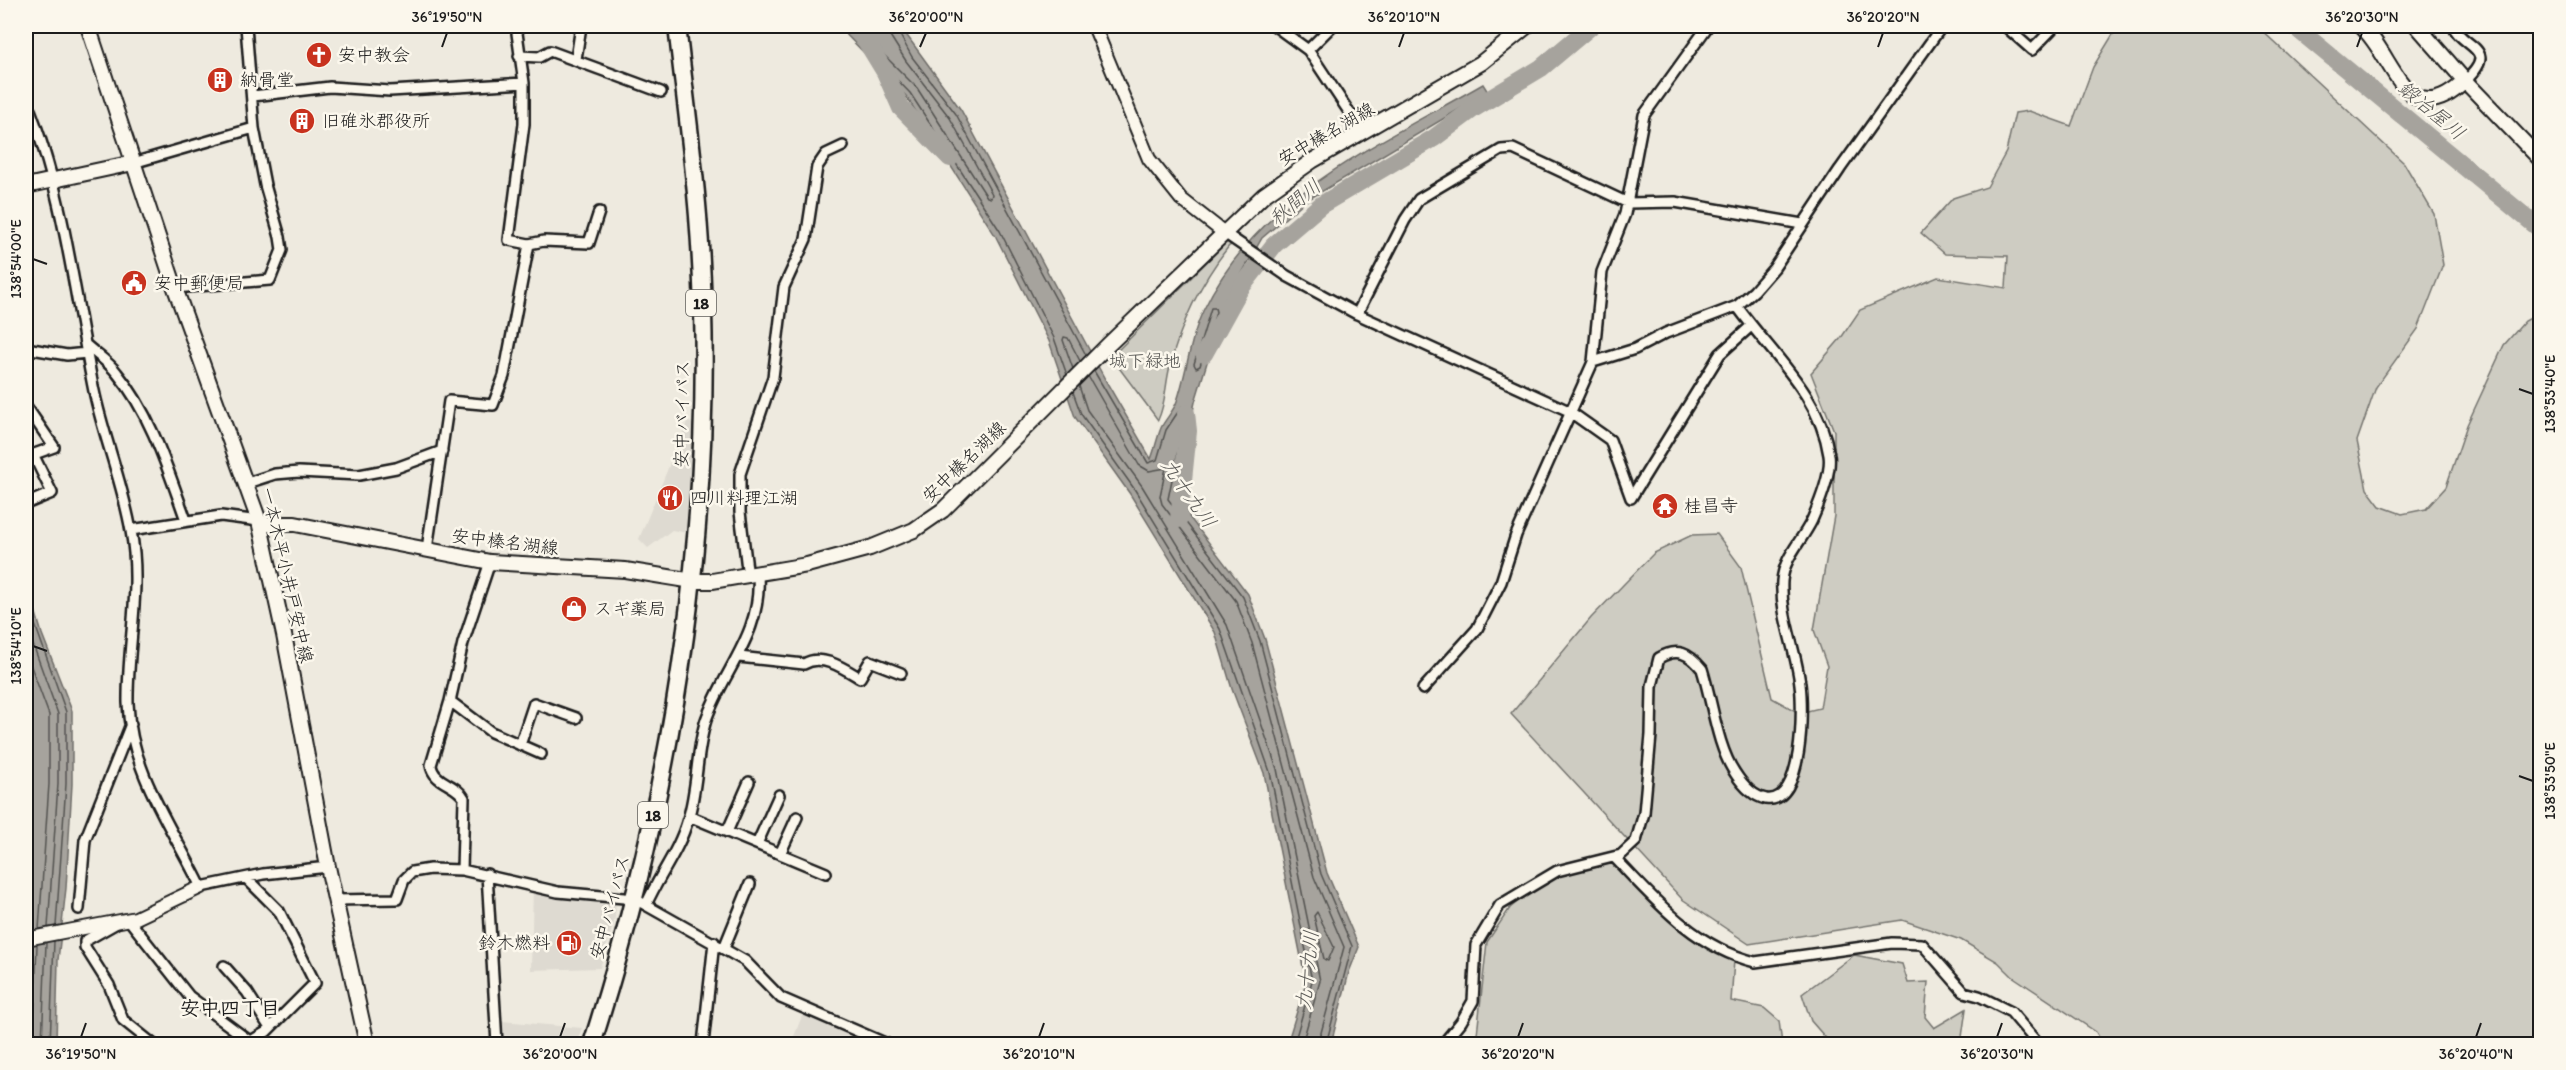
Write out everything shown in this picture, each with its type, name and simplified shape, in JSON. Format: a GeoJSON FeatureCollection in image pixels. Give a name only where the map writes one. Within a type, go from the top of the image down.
{"type":"FeatureCollection","features":[{"type":"Feature","properties":{"kind":"highway","name":"安中バイパス"},"geometry":{"type":"LineString","coordinates":[[592,1044],[640,902],[669,739],[693,581],[698,526],[703,349],[698,217],[677,26]]}},
{"type":"Feature","properties":{"kind":"main road","name":"一本木平小井戸安中線"},"geometry":{"type":"LineString","coordinates":[[88,26],[176,288],[259,521],[284,634],[328,867],[366,1044]]}},
{"type":"Feature","properties":{"kind":"main road","name":"安中榛名湖線"},"geometry":{"type":"LineString","coordinates":[[259,521],[266,524],[295,524],[490,561],[625,570],[693,581],[753,576],[870,548],[914,530],[943,510],[1223,232],[1284,180],[1481,63],[1527,26]]}},
{"type":"Feature","properties":{"kind":"main road"},"geometry":{"type":"LineString","coordinates":[[2361,26],[2373,38],[2403,86],[2420,99],[2443,98],[2465,81]]}},
{"type":"Feature","properties":{"kind":"main road"},"geometry":{"type":"LineString","coordinates":[[2417,26],[2465,81],[2541,159]]}},
{"type":"Feature","properties":{"kind":"main road"},"geometry":{"type":"LineString","coordinates":[[26,186],[134,163]]}},
{"type":"Feature","properties":{"kind":"street"},"geometry":{"type":"LineString","coordinates":[[176,288],[270,280],[282,250],[265,186],[254,128],[246,26]]}},
{"type":"Feature","properties":{"kind":"street"},"geometry":{"type":"LineString","coordinates":[[516,26],[524,84],[524,124],[509,240],[529,244],[543,241],[590,243],[599,212]]}},
{"type":"Feature","properties":{"kind":"street"},"geometry":{"type":"LineString","coordinates":[[576,59],[581,26]]}},
{"type":"Feature","properties":{"kind":"street"},"geometry":{"type":"LineString","coordinates":[[1094,26],[1149,159],[1181,199],[1223,232],[1287,276],[1357,314],[1569,411],[1610,440],[1631,498],[1720,354],[1751,326]]}},
{"type":"Feature","properties":{"kind":"street"},"geometry":{"type":"LineString","coordinates":[[1275,26],[1308,50],[1363,133]]}},
{"type":"Feature","properties":{"kind":"street"},"geometry":{"type":"LineString","coordinates":[[1308,50],[1332,26]]}},
{"type":"Feature","properties":{"kind":"street"},"geometry":{"type":"LineString","coordinates":[[1423,689],[1477,629],[1501,582],[1516,535],[1569,411],[1593,362],[1602,272],[1628,203],[1644,115],[1708,26]]}},
{"type":"Feature","properties":{"kind":"street"},"geometry":{"type":"LineString","coordinates":[[1593,362],[1635,348],[1666,333],[1737,306],[1754,291],[1774,268],[1802,224],[1942,26]]}},
{"type":"Feature","properties":{"kind":"street"},"geometry":{"type":"LineString","coordinates":[[2005,26],[2032,50],[2055,26]]}},
{"type":"Feature","properties":{"kind":"street"},"geometry":{"type":"LineString","coordinates":[[2453,26],[2455,31],[2472,43],[2480,58],[2479,65],[2465,81]]}},
{"type":"Feature","properties":{"kind":"street"},"geometry":{"type":"LineString","coordinates":[[519,56],[540,57],[550,51],[661,92]]}},
{"type":"Feature","properties":{"kind":"street"},"geometry":{"type":"LineString","coordinates":[[253,96],[330,87],[390,91],[524,84]]}},
{"type":"Feature","properties":{"kind":"street"},"geometry":{"type":"LineString","coordinates":[[26,100],[38,128],[54,180],[95,393],[131,530],[134,557],[134,629],[128,703],[140,766],[201,887]]}},
{"type":"Feature","properties":{"kind":"street"},"geometry":{"type":"LineString","coordinates":[[134,163],[254,128]]}},
{"type":"Feature","properties":{"kind":"street"},"geometry":{"type":"LineString","coordinates":[[640,902],[655,884],[680,845],[689,816],[706,721],[740,657],[758,600],[740,512],[740,474],[773,378],[784,287],[806,239],[817,167],[826,154],[843,146]]}},
{"type":"Feature","properties":{"kind":"street"},"geometry":{"type":"LineString","coordinates":[[1357,314],[1405,220],[1419,200],[1501,150],[1513,149],[1628,203],[1675,202],[1802,224]]}},
{"type":"Feature","properties":{"kind":"street"},"geometry":{"type":"LineString","coordinates":[[427,549],[449,401],[494,405],[504,376],[529,244]]}},
{"type":"Feature","properties":{"kind":"street"},"geometry":{"type":"LineString","coordinates":[[1443,1044],[1461,1022],[1473,1001],[1476,945],[1500,905],[1557,871],[1614,857],[1629,849],[1641,827],[1651,735],[1654,671],[1659,658],[1671,651],[1683,652],[1702,669],[1724,746],[1734,771],[1745,786],[1761,798],[1776,798],[1786,791],[1793,776],[1799,743],[1800,684],[1785,621],[1782,581],[1786,562],[1812,520],[1830,458],[1820,417],[1789,370],[1737,306]]}},
{"type":"Feature","properties":{"kind":"street"},"geometry":{"type":"LineString","coordinates":[[26,348],[68,355],[86,348]]}},
{"type":"Feature","properties":{"kind":"street"},"geometry":{"type":"LineString","coordinates":[[86,348],[117,372],[141,412],[160,449],[186,520]]}},
{"type":"Feature","properties":{"kind":"street"},"geometry":{"type":"LineString","coordinates":[[26,406],[54,447],[29,456],[52,493],[28,503],[26,496]]}},
{"type":"Feature","properties":{"kind":"street"},"geometry":{"type":"LineString","coordinates":[[247,483],[275,474],[299,471],[359,475],[396,468],[442,452]]}},
{"type":"Feature","properties":{"kind":"street"},"geometry":{"type":"LineString","coordinates":[[131,530],[221,516],[259,521]]}},
{"type":"Feature","properties":{"kind":"street"},"geometry":{"type":"LineString","coordinates":[[462,870],[464,798],[461,792],[434,775],[431,765],[450,701],[463,643],[490,561]]}},
{"type":"Feature","properties":{"kind":"street"},"geometry":{"type":"LineString","coordinates":[[740,657],[804,664],[810,661],[833,663],[860,678],[870,661],[901,673]]}},
{"type":"Feature","properties":{"kind":"street"},"geometry":{"type":"LineString","coordinates":[[450,701],[491,732],[541,754]]}},
{"type":"Feature","properties":{"kind":"street"},"geometry":{"type":"LineString","coordinates":[[520,745],[534,703],[576,718]]}},
{"type":"Feature","properties":{"kind":"street"},"geometry":{"type":"LineString","coordinates":[[79,909],[85,840],[131,724]]}},
{"type":"Feature","properties":{"kind":"street"},"geometry":{"type":"LineString","coordinates":[[727,832],[749,782]]}},
{"type":"Feature","properties":{"kind":"street"},"geometry":{"type":"LineString","coordinates":[[757,844],[779,795]]}},
{"type":"Feature","properties":{"kind":"street"},"geometry":{"type":"LineString","coordinates":[[689,816],[826,873]]}},
{"type":"Feature","properties":{"kind":"street"},"geometry":{"type":"LineString","coordinates":[[780,854],[797,817]]}},
{"type":"Feature","properties":{"kind":"street"},"geometry":{"type":"LineString","coordinates":[[1614,857],[1674,921],[1736,957],[1755,962],[1892,943],[1922,944],[1964,992],[1979,996],[2011,1012],[2038,1044]]}},
{"type":"Feature","properties":{"kind":"street"},"geometry":{"type":"LineString","coordinates":[[26,939],[129,920],[159,909],[201,887],[246,878],[328,867]]}},
{"type":"Feature","properties":{"kind":"street"},"geometry":{"type":"LineString","coordinates":[[335,900],[397,899],[404,880],[412,872],[462,870],[558,892],[640,902],[745,961],[781,998],[888,1044]]}},
{"type":"Feature","properties":{"kind":"street"},"geometry":{"type":"LineString","coordinates":[[487,874],[497,1044]]}},
{"type":"Feature","properties":{"kind":"street"},"geometry":{"type":"LineString","coordinates":[[129,920],[189,996],[248,1043],[270,1028],[315,983],[279,911],[246,878]]}},
{"type":"Feature","properties":{"kind":"street"},"geometry":{"type":"LineString","coordinates":[[724,948],[750,884]]}},
{"type":"Feature","properties":{"kind":"street"},"geometry":{"type":"LineString","coordinates":[[115,924],[85,941],[85,946],[109,986],[123,1020],[153,1044]]}},
{"type":"Feature","properties":{"kind":"street"},"geometry":{"type":"LineString","coordinates":[[703,1044],[714,942]]}},
{"type":"Feature","properties":{"kind":"street"},"geometry":{"type":"LineString","coordinates":[[224,966],[247,992],[270,1028]]}},
{"type":"Feature","properties":{"kind":"shaded area"},"geometry":{"type":"Polygon","coordinates":[[[687,422],[695,423],[687,533],[672,530],[648,548],[639,539],[687,422]]]}},
{"type":"Feature","properties":{"kind":"shaded area","name":"鈴木燃料"},"geometry":{"type":"Polygon","coordinates":[[[533,886],[616,900],[615,918],[600,968],[531,970],[533,886]]]}},
{"type":"Feature","properties":{"kind":"shaded area"},"geometry":{"type":"Polygon","coordinates":[[[804,1011],[850,1031],[845,1044],[791,1044],[804,1011]]]}},
{"type":"Feature","properties":{"kind":"shaded area"},"geometry":{"type":"Polygon","coordinates":[[[502,1021],[582,1028],[576,1044],[502,1044],[502,1021]]]}},
{"type":"Feature","properties":{"kind":"green space"},"geometry":{"type":"Polygon","coordinates":[[[2118,26],[2257,26],[2404,163],[2434,214],[2443,265],[2418,329],[2376,387],[2357,441],[2367,489],[2380,506],[2402,514],[2426,509],[2446,487],[2467,425],[2504,345],[2525,321],[2540,313],[2540,1044],[2103,1044],[2096,1032],[2012,976],[1998,962],[1961,940],[1902,920],[1749,944],[1682,899],[1511,714],[1591,618],[1654,553],[1692,535],[1717,534],[1741,567],[1772,698],[1799,713],[1820,708],[1827,666],[1814,630],[1834,516],[1834,431],[1811,373],[1841,338],[1860,310],[1938,277],[2006,288],[2008,256],[1945,254],[1921,233],[1953,198],[1987,187],[2006,152],[2015,113],[2029,111],[2071,126],[2093,67],[2118,26]]]}},
{"type":"Feature","properties":{"kind":"green space","name":"城下緑地"},"geometry":{"type":"Polygon","coordinates":[[[1229,240],[1234,244],[1229,246],[1210,274],[1193,303],[1180,334],[1158,420],[1111,357],[1229,240]]]}},
{"type":"Feature","properties":{"kind":"green space"},"geometry":{"type":"Polygon","coordinates":[[[1606,861],[1622,867],[1682,922],[1734,960],[1731,1001],[1764,1008],[1779,1021],[1782,1044],[1476,1044],[1487,942],[1510,908],[1539,884],[1575,865],[1606,861]]]}},
{"type":"Feature","properties":{"kind":"green space"},"geometry":{"type":"Polygon","coordinates":[[[1854,955],[1902,964],[1908,983],[1928,982],[1925,1017],[1934,1028],[1966,1009],[1961,1044],[1831,1044],[1811,1021],[1802,994],[1854,955]]]}},
{"type":"Feature","properties":{"kind":"water"},"geometry":{"type":"Polygon","coordinates":[[[838,26],[900,26],[961,110],[1107,383],[1151,459],[1161,428],[1177,401],[1195,331],[1204,309],[1227,269],[1256,235],[1289,204],[1363,152],[1483,84],[1488,92],[1304,202],[1262,238],[1225,303],[1195,402],[1174,497],[1248,594],[1265,639],[1327,873],[1359,947],[1349,972],[1331,1044],[1287,1044],[1306,982],[1264,773],[1232,689],[1215,632],[1130,494],[1075,417],[1049,341],[995,235],[906,96],[838,26]]]}},
{"type":"Feature","properties":{"kind":"water"},"geometry":{"type":"Polygon","coordinates":[[[26,579],[42,634],[72,711],[72,784],[66,888],[58,960],[56,1044],[26,1044],[26,579]]]}},
{"type":"Feature","properties":{"kind":"waterway","name":"九十九川"},"geometry":{"type":"LineString","coordinates":[[857,26],[885,72],[901,108],[950,158]]}},
{"type":"Feature","properties":{"kind":"waterway","name":"秋間川"},"geometry":{"type":"LineString","coordinates":[[1204,354],[1240,289],[1274,245],[1321,205],[1434,138],[1473,109],[1541,68],[1591,26]]}},
{"type":"Feature","properties":{"kind":"waterway","name":"鍛冶屋川"},"geometry":{"type":"LineString","coordinates":[[2294,26],[2540,229]]}},
{"type":"Feature","properties":{"kind":"waterway","name":"秋間川"},"geometry":{"type":"LineString","coordinates":[[1179,519],[1188,431],[1186,413]]}},
{"type":"Feature","properties":{"kind":"place","name":"安中教会"},"geometry":{"type":"Point","coordinates":[319,55]}},
{"type":"Feature","properties":{"kind":"place","name":"納骨堂"},"geometry":{"type":"Point","coordinates":[220,80]}},
{"type":"Feature","properties":{"kind":"place","name":"旧碓氷郡役所"},"geometry":{"type":"Point","coordinates":[302,121]}},
{"type":"Feature","properties":{"kind":"place","name":"安中郵便局"},"geometry":{"type":"Point","coordinates":[134,283]}},
{"type":"Feature","properties":{"kind":"place","name":"四川料理江湖"},"geometry":{"type":"Point","coordinates":[670,498]}},
{"type":"Feature","properties":{"kind":"place","name":"桂昌寺"},"geometry":{"type":"Point","coordinates":[1665,506]}},
{"type":"Feature","properties":{"kind":"place","name":"スギ薬局"},"geometry":{"type":"Point","coordinates":[574,609]}},
{"type":"Feature","properties":{"kind":"place","name":"鈴木燃料"},"geometry":{"type":"Point","coordinates":[569,943]}},
{"type":"Feature","properties":{"kind":"district","name":"安中四丁目"},"geometry":{"type":"Point","coordinates":[230,1008]}}]}
